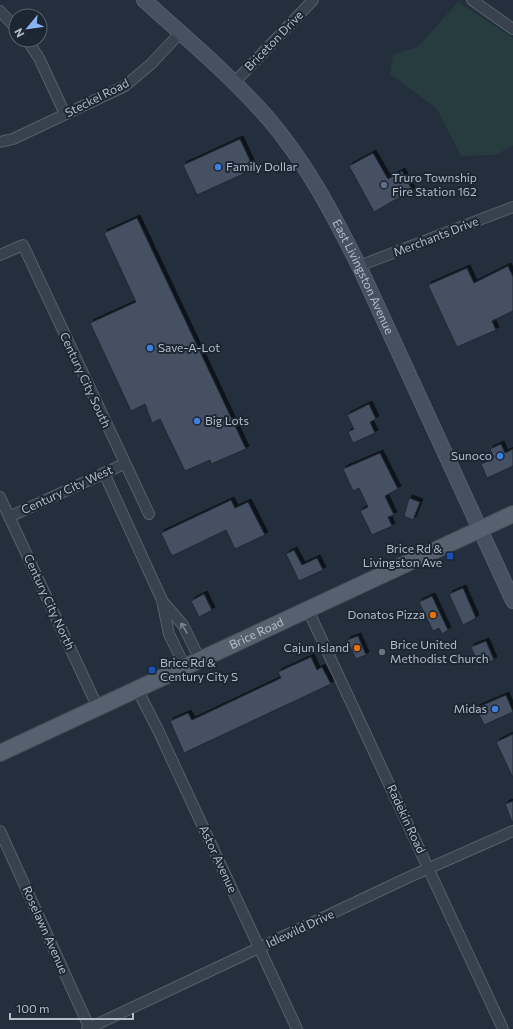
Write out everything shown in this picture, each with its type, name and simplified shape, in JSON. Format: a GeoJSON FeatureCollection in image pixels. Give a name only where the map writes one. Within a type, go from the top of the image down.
{"type":"FeatureCollection","features":[{"type":"Feature","properties":{"kind":"main road","name":"East Livingston Avenue"},"geometry":{"type":"LineString","coordinates":[[144,0],[234,83],[276,128],[310,175],[342,230],[513,601]]}},
{"type":"Feature","properties":{"kind":"main road","name":"Brice Road"},"geometry":{"type":"LineString","coordinates":[[0,753],[513,514]]}},
{"type":"Feature","properties":{"kind":"street","name":"Briceton Drive"},"geometry":{"type":"LineString","coordinates":[[234,83],[313,0]]}},
{"type":"Feature","properties":{"kind":"street"},"geometry":{"type":"LineString","coordinates":[[472,0],[513,29]]}},
{"type":"Feature","properties":{"kind":"street"},"geometry":{"type":"LineString","coordinates":[[0,11],[8,20]]}},
{"type":"Feature","properties":{"kind":"street","name":"Steckel Road"},"geometry":{"type":"LineString","coordinates":[[0,142],[13,139],[125,86],[151,64],[180,33]]}},
{"type":"Feature","properties":{"kind":"street"},"geometry":{"type":"LineString","coordinates":[[32,48],[39,58],[65,114]]}},
{"type":"Feature","properties":{"kind":"street","name":"Merchants Drive"},"geometry":{"type":"LineString","coordinates":[[359,266],[513,207]]}},
{"type":"Feature","properties":{"kind":"street","name":"Century City South"},"geometry":{"type":"LineString","coordinates":[[0,255],[23,245],[148,514]]}},
{"type":"Feature","properties":{"kind":"street","name":"Century City West"},"geometry":{"type":"LineString","coordinates":[[9,517],[124,464]]}},
{"type":"Feature","properties":{"kind":"street"},"geometry":{"type":"LineString","coordinates":[[104,473],[162,600],[169,634],[185,667]]}},
{"type":"Feature","properties":{"kind":"street","name":"Century City North"},"geometry":{"type":"LineString","coordinates":[[0,497],[98,708]]}},
{"type":"Feature","properties":{"kind":"street"},"geometry":{"type":"LineString","coordinates":[[162,600],[183,625],[200,660]]}},
{"type":"Feature","properties":{"kind":"street","name":"Radekin Road"},"geometry":{"type":"LineString","coordinates":[[308,610],[502,1029]]}},
{"type":"Feature","properties":{"kind":"street","name":"Astor Avenue"},"geometry":{"type":"LineString","coordinates":[[138,689],[297,1029]]}},
{"type":"Feature","properties":{"kind":"street","name":"Roselawn Avenue"},"geometry":{"type":"LineString","coordinates":[[0,831],[89,1029]]}},
{"type":"Feature","properties":{"kind":"street","name":"Idlewild Drive"},"geometry":{"type":"LineString","coordinates":[[89,1029],[513,831]]}},
{"type":"Feature","properties":{"kind":"green space"},"geometry":{"type":"Polygon","coordinates":[[[458,2],[513,38],[513,145],[496,155],[461,156],[437,109],[390,74],[393,55],[419,46],[458,2]]]}},
{"type":"Feature","properties":{"kind":"building","name":"Family Dollar"},"geometry":{"type":"Polygon","coordinates":[[[240,139],[254,169],[197,195],[183,165],[240,139]]]}},
{"type":"Feature","properties":{"kind":"building","name":"Truro Township Fire Station 162"},"geometry":{"type":"Polygon","coordinates":[[[373,153],[388,179],[402,171],[412,190],[374,212],[349,166],[373,153]]]}},
{"type":"Feature","properties":{"kind":"building"},"geometry":{"type":"Polygon","coordinates":[[[137,218],[246,449],[211,464],[210,460],[185,471],[160,419],[152,423],[145,404],[131,411],[90,323],[136,302],[104,233],[137,218]]]}},
{"type":"Feature","properties":{"kind":"building"},"geometry":{"type":"Polygon","coordinates":[[[508,266],[513,277],[513,311],[492,321],[496,330],[457,347],[428,285],[467,268],[474,283],[508,266]]]}},
{"type":"Feature","properties":{"kind":"building"},"geometry":{"type":"Polygon","coordinates":[[[369,404],[376,419],[370,422],[375,433],[353,443],[348,432],[354,429],[347,415],[369,404]]]}},
{"type":"Feature","properties":{"kind":"building","name":"Sunoco"},"geometry":{"type":"Polygon","coordinates":[[[501,444],[505,453],[513,449],[513,466],[487,478],[481,464],[494,458],[490,449],[501,444]]]}},
{"type":"Feature","properties":{"kind":"building"},"geometry":{"type":"Polygon","coordinates":[[[380,453],[398,489],[385,496],[394,515],[388,517],[392,526],[372,535],[360,511],[368,507],[359,488],[353,491],[343,469],[380,453]]]}},
{"type":"Feature","properties":{"kind":"building"},"geometry":{"type":"Polygon","coordinates":[[[409,498],[420,502],[413,520],[404,516],[409,498]]]}},
{"type":"Feature","properties":{"kind":"building"},"geometry":{"type":"Polygon","coordinates":[[[231,500],[235,508],[248,502],[265,535],[235,549],[226,530],[172,556],[161,533],[231,500]]]}},
{"type":"Feature","properties":{"kind":"building"},"geometry":{"type":"Polygon","coordinates":[[[294,550],[302,565],[317,558],[323,570],[299,581],[286,554],[294,550]]]}},
{"type":"Feature","properties":{"kind":"building"},"geometry":{"type":"Polygon","coordinates":[[[463,588],[476,618],[463,625],[449,594],[463,588]]]}},
{"type":"Feature","properties":{"kind":"building"},"geometry":{"type":"Polygon","coordinates":[[[204,594],[212,610],[199,617],[191,601],[204,594]]]}},
{"type":"Feature","properties":{"kind":"building","name":"Donatos Pizza"},"geometry":{"type":"Polygon","coordinates":[[[432,596],[448,630],[442,634],[439,628],[433,631],[419,602],[432,596]]]}},
{"type":"Feature","properties":{"kind":"building","name":"Cajun Island"},"geometry":{"type":"Polygon","coordinates":[[[358,636],[366,655],[356,659],[347,640],[358,636]]]}},
{"type":"Feature","properties":{"kind":"building"},"geometry":{"type":"Polygon","coordinates":[[[486,641],[494,660],[479,666],[471,647],[486,641]]]}},
{"type":"Feature","properties":{"kind":"building"},"geometry":{"type":"Polygon","coordinates":[[[311,657],[317,670],[322,667],[331,684],[184,753],[170,721],[188,713],[192,720],[281,678],[278,672],[311,657]]]}},
{"type":"Feature","properties":{"kind":"building","name":"Midas"},"geometry":{"type":"Polygon","coordinates":[[[506,695],[513,712],[484,725],[476,708],[506,695]]]}},
{"type":"Feature","properties":{"kind":"building"},"geometry":{"type":"Polygon","coordinates":[[[513,734],[513,778],[496,742],[513,734]]]}},
{"type":"Feature","properties":{"kind":"building"},"geometry":{"type":"Polygon","coordinates":[[[513,801],[513,822],[512,822],[505,804],[513,801]]]}},
{"type":"Feature","properties":{"kind":"place","name":"Family Dollar"},"geometry":{"type":"Point","coordinates":[218,167]}},
{"type":"Feature","properties":{"kind":"place","name":"Truro Township Fire Station 162"},"geometry":{"type":"Point","coordinates":[384,185]}},
{"type":"Feature","properties":{"kind":"place","name":"Save-A-Lot"},"geometry":{"type":"Point","coordinates":[150,348]}},
{"type":"Feature","properties":{"kind":"place","name":"Big Lots"},"geometry":{"type":"Point","coordinates":[197,421]}},
{"type":"Feature","properties":{"kind":"place","name":"Sunoco"},"geometry":{"type":"Point","coordinates":[500,456]}},
{"type":"Feature","properties":{"kind":"place","name":"Brice Rd & Livingston Ave"},"geometry":{"type":"Point","coordinates":[450,556]}},
{"type":"Feature","properties":{"kind":"place","name":"Donatos Pizza"},"geometry":{"type":"Point","coordinates":[433,615]}},
{"type":"Feature","properties":{"kind":"place","name":"Cajun Island"},"geometry":{"type":"Point","coordinates":[357,648]}},
{"type":"Feature","properties":{"kind":"place","name":"Brice United Methodist Church"},"geometry":{"type":"Point","coordinates":[382,652]}},
{"type":"Feature","properties":{"kind":"place","name":"Brice Rd & Century City S"},"geometry":{"type":"Point","coordinates":[152,670]}},
{"type":"Feature","properties":{"kind":"place","name":"Midas"},"geometry":{"type":"Point","coordinates":[495,709]}}]}
